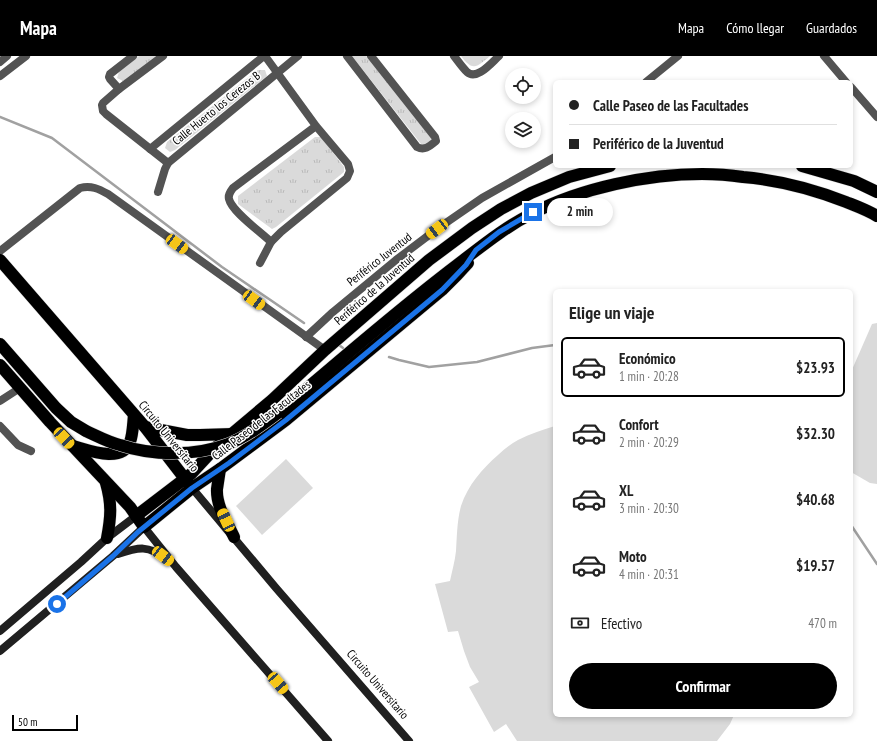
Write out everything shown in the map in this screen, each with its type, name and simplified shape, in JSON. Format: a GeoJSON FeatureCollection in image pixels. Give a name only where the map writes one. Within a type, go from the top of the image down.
{"type":"FeatureCollection","features":[{"type":"Feature","properties":{"kind":"highway","name":"Periférico de la Juventud"},"geometry":{"type":"LineString","coordinates":[[189,483],[191,474],[215,448],[272,400],[325,350],[430,260],[472,228],[501,208],[530,193],[569,177],[603,168]]}},
{"type":"Feature","properties":{"kind":"highway"},"geometry":{"type":"LineString","coordinates":[[809,168],[854,181],[877,192]]}},
{"type":"Feature","properties":{"kind":"highway"},"geometry":{"type":"LineString","coordinates":[[0,344],[56,408],[71,422],[86,431],[121,446],[148,451],[170,453],[203,451],[228,444],[256,429],[278,413],[426,288],[499,232],[533,212],[563,200],[621,183],[663,176],[702,174],[763,179],[799,186],[827,195],[877,216]]}},
{"type":"Feature","properties":{"kind":"highway","name":"Calle Paseo de las Facultades"},"geometry":{"type":"LineString","coordinates":[[136,516],[189,483],[220,469],[286,420],[442,290],[466,265],[476,250]]}},
{"type":"Feature","properties":{"kind":"highway","name":"Circuito Universitario"},"geometry":{"type":"LineString","coordinates":[[0,260],[145,427],[189,483]]}},
{"type":"Feature","properties":{"kind":"highway"},"geometry":{"type":"LineString","coordinates":[[0,365],[64,438],[130,507],[144,527]]}},
{"type":"Feature","properties":{"kind":"highway"},"geometry":{"type":"LineString","coordinates":[[64,438],[105,454],[117,453],[127,447],[130,442],[134,415]]}},
{"type":"Feature","properties":{"kind":"highway"},"geometry":{"type":"LineString","coordinates":[[145,427],[187,435],[231,434],[239,447],[247,450]]}},
{"type":"Feature","properties":{"kind":"highway"},"geometry":{"type":"LineString","coordinates":[[220,469],[217,489],[218,498],[221,509],[234,537]]}},
{"type":"Feature","properties":{"kind":"highway"},"geometry":{"type":"LineString","coordinates":[[105,482],[110,497],[111,517],[107,538]]}},
{"type":"Feature","properties":{"kind":"highway","name":"Calle Paseo de las Facultades"},"geometry":{"type":"LineString","coordinates":[[144,527],[189,483]]}},
{"type":"Feature","properties":{"kind":"main road","name":"Circuito Universitario"},"geometry":{"type":"LineString","coordinates":[[189,483],[276,588],[408,741]]}},
{"type":"Feature","properties":{"kind":"main road","name":"Calle Paseo de las Facultades"},"geometry":{"type":"LineString","coordinates":[[0,630],[81,562],[107,538],[136,516]]}},
{"type":"Feature","properties":{"kind":"main road","name":"Calle Paseo de las Facultades"},"geometry":{"type":"LineString","coordinates":[[0,651],[113,556],[144,527]]}},
{"type":"Feature","properties":{"kind":"main road"},"geometry":{"type":"LineString","coordinates":[[144,527],[328,741]]}},
{"type":"Feature","properties":{"kind":"main road"},"geometry":{"type":"LineString","coordinates":[[113,556],[134,549],[144,548],[154,551],[176,566]]}},
{"type":"Feature","properties":{"kind":"street"},"geometry":{"type":"LineString","coordinates":[[0,62],[7,56]]}},
{"type":"Feature","properties":{"kind":"street"},"geometry":{"type":"LineString","coordinates":[[0,76],[26,56]]}},
{"type":"Feature","properties":{"kind":"street"},"geometry":{"type":"LineString","coordinates":[[119,89],[110,79],[110,74],[134,56]]}},
{"type":"Feature","properties":{"kind":"street"},"geometry":{"type":"LineString","coordinates":[[158,192],[168,163],[103,111],[102,105],[103,102],[119,89],[163,56]]}},
{"type":"Feature","properties":{"kind":"street"},"geometry":{"type":"LineString","coordinates":[[260,263],[271,242],[281,232],[347,178],[350,171],[348,164],[316,126],[265,56]]}},
{"type":"Feature","properties":{"kind":"street","name":"Calle Huerto los Cerezos B"},"geometry":{"type":"LineString","coordinates":[[150,149],[265,56]]}},
{"type":"Feature","properties":{"kind":"street","name":"Calle Huerto los Cerezos B"},"geometry":{"type":"LineString","coordinates":[[168,163],[298,56]]}},
{"type":"Feature","properties":{"kind":"street"},"geometry":{"type":"LineString","coordinates":[[347,56],[417,147],[421,149],[429,147],[436,141],[435,138],[371,56]]}},
{"type":"Feature","properties":{"kind":"street"},"geometry":{"type":"LineString","coordinates":[[454,56],[466,71],[474,75],[481,72],[499,56]]}},
{"type":"Feature","properties":{"kind":"street"},"geometry":{"type":"LineString","coordinates":[[648,80],[678,56]]}},
{"type":"Feature","properties":{"kind":"street"},"geometry":{"type":"LineString","coordinates":[[824,56],[844,80]]}},
{"type":"Feature","properties":{"kind":"street"},"geometry":{"type":"LineString","coordinates":[[853,89],[877,117]]}},
{"type":"Feature","properties":{"kind":"street"},"geometry":{"type":"LineString","coordinates":[[271,242],[232,206],[229,201],[229,194],[233,188],[316,126]]}},
{"type":"Feature","properties":{"kind":"street","name":"Periférico Juventud"},"geometry":{"type":"LineString","coordinates":[[306,337],[332,312],[437,229],[482,198],[553,158]]}},
{"type":"Feature","properties":{"kind":"street"},"geometry":{"type":"LineString","coordinates":[[0,251],[80,188],[91,186],[108,194],[325,350]]}},
{"type":"Feature","properties":{"kind":"street"},"geometry":{"type":"LineString","coordinates":[[0,401],[20,388]]}},
{"type":"Feature","properties":{"kind":"street"},"geometry":{"type":"LineString","coordinates":[[0,426],[18,445],[31,451]]}},
{"type":"Feature","properties":{"kind":"green space"},"geometry":{"type":"Polygon","coordinates":[[[139,56],[159,56],[123,81],[117,78],[119,72],[139,56]]]}},
{"type":"Feature","properties":{"kind":"green space"},"geometry":{"type":"Polygon","coordinates":[[[352,56],[366,56],[431,138],[430,144],[425,147],[421,144],[352,56]]]}},
{"type":"Feature","properties":{"kind":"green space"},"geometry":{"type":"Polygon","coordinates":[[[461,56],[490,56],[482,63],[472,66],[461,56]]]}},
{"type":"Feature","properties":{"kind":"green space"},"geometry":{"type":"Polygon","coordinates":[[[258,70],[265,70],[267,76],[175,150],[170,152],[165,148],[167,142],[258,70]]]}},
{"type":"Feature","properties":{"kind":"green space"},"geometry":{"type":"Polygon","coordinates":[[[315,137],[321,137],[344,167],[344,172],[272,229],[238,204],[238,196],[315,137]]]}},
{"type":"Feature","properties":{"kind":"green space"},"geometry":{"type":"Polygon","coordinates":[[[877,323],[877,484],[870,483],[853,473],[853,367],[872,324],[877,323]]]}},
{"type":"Feature","properties":{"kind":"green space"},"geometry":{"type":"Polygon","coordinates":[[[553,427],[553,717],[733,717],[730,724],[717,741],[517,741],[506,724],[494,732],[469,687],[479,682],[470,667],[458,631],[448,632],[435,584],[450,581],[456,555],[458,523],[461,506],[467,491],[492,460],[513,443],[553,427]]]}},
{"type":"Feature","properties":{"kind":"green space"},"geometry":{"type":"Polygon","coordinates":[[[286,459],[313,488],[262,535],[236,506],[286,459]]]}},
{"type":"Feature","properties":{"kind":"waterway"},"geometry":{"type":"LineString","coordinates":[[0,117],[52,138],[222,267],[304,323]]}},
{"type":"Feature","properties":{"kind":"waterway"},"geometry":{"type":"LineString","coordinates":[[339,345],[343,348]]}},
{"type":"Feature","properties":{"kind":"waterway"},"geometry":{"type":"LineString","coordinates":[[389,357],[429,367],[477,362],[532,348],[553,345]]}},
{"type":"Feature","properties":{"kind":"waterway"},"geometry":{"type":"LineString","coordinates":[[853,528],[877,564]]}},
{"type":"Feature","properties":{"kind":"route"},"geometry":{"type":"LineString","coordinates":[[57,604],[113,556],[138,532],[192,488],[247,450],[286,420],[381,342],[442,290],[466,265],[476,250],[499,232],[533,212]]}}]}
